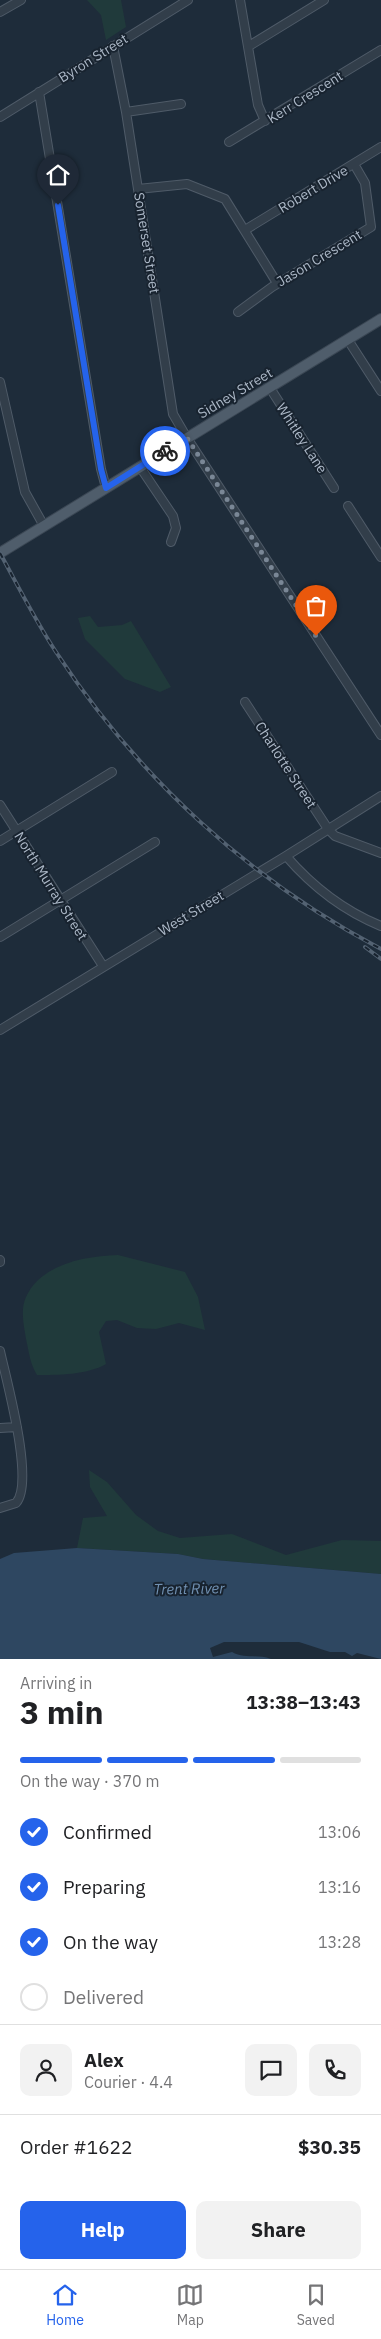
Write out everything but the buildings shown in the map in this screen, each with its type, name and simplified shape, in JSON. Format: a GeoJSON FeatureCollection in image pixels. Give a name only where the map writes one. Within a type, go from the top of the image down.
{"type":"FeatureCollection","features":[{"type":"Feature","properties":{"kind":"main road","name":"Sidney Street"},"geometry":{"type":"LineString","coordinates":[[0,553],[381,319]]}},
{"type":"Feature","properties":{"kind":"street"},"geometry":{"type":"LineString","coordinates":[[0,12],[21,0]]}},
{"type":"Feature","properties":{"kind":"street"},"geometry":{"type":"LineString","coordinates":[[240,0],[258,105],[265,121]]}},
{"type":"Feature","properties":{"kind":"street"},"geometry":{"type":"LineString","coordinates":[[249,46],[324,0]]}},
{"type":"Feature","properties":{"kind":"street","name":"Byron Street"},"geometry":{"type":"LineString","coordinates":[[0,117],[185,1]]}},
{"type":"Feature","properties":{"kind":"street","name":"Somerset Street"},"geometry":{"type":"LineString","coordinates":[[113,46],[126,112],[173,414],[381,735]]}},
{"type":"Feature","properties":{"kind":"street","name":"Kerr Crescent"},"geometry":{"type":"LineString","coordinates":[[229,142],[381,50]]}},
{"type":"Feature","properties":{"kind":"street"},"geometry":{"type":"LineString","coordinates":[[39,92],[101,469],[106,488]]}},
{"type":"Feature","properties":{"kind":"street"},"geometry":{"type":"LineString","coordinates":[[126,112],[181,104]]}},
{"type":"Feature","properties":{"kind":"street","name":"Robert Drive"},"geometry":{"type":"LineString","coordinates":[[245,230],[381,147]]}},
{"type":"Feature","properties":{"kind":"street","name":"Jason Crescent"},"geometry":{"type":"LineString","coordinates":[[238,312],[277,283],[371,226],[365,183],[354,164]]}},
{"type":"Feature","properties":{"kind":"street"},"geometry":{"type":"LineString","coordinates":[[138,190],[187,184],[225,199],[277,283]]}},
{"type":"Feature","properties":{"kind":"street"},"geometry":{"type":"LineString","coordinates":[[348,340],[381,391]]}},
{"type":"Feature","properties":{"kind":"street"},"geometry":{"type":"LineString","coordinates":[[0,382],[25,492],[44,526]]}},
{"type":"Feature","properties":{"kind":"street","name":"Whitley Lane"},"geometry":{"type":"LineString","coordinates":[[270,388],[334,488]]}},
{"type":"Feature","properties":{"kind":"street"},"geometry":{"type":"LineString","coordinates":[[140,467],[170,509],[175,522],[175,533],[171,542]]}},
{"type":"Feature","properties":{"kind":"street"},"geometry":{"type":"LineString","coordinates":[[348,506],[381,557]]}},
{"type":"Feature","properties":{"kind":"street","name":"Charlotte Street"},"geometry":{"type":"LineString","coordinates":[[244,702],[328,829]]}},
{"type":"Feature","properties":{"kind":"street"},"geometry":{"type":"LineString","coordinates":[[0,840],[112,772]]}},
{"type":"Feature","properties":{"kind":"street","name":"West Street"},"geometry":{"type":"LineString","coordinates":[[0,1030],[381,796]]}},
{"type":"Feature","properties":{"kind":"street","name":"North Murray Street"},"geometry":{"type":"LineString","coordinates":[[0,805],[103,966]]}},
{"type":"Feature","properties":{"kind":"street"},"geometry":{"type":"LineString","coordinates":[[328,829],[335,836],[381,853]]}},
{"type":"Feature","properties":{"kind":"street"},"geometry":{"type":"LineString","coordinates":[[0,937],[155,842]]}},
{"type":"Feature","properties":{"kind":"street"},"geometry":{"type":"LineString","coordinates":[[286,856],[303,876],[332,899],[360,917],[381,926]]}},
{"type":"Feature","properties":{"kind":"street"},"geometry":{"type":"LineString","coordinates":[[0,1350],[17,1427],[23,1489],[16,1503],[0,1508]]}},
{"type":"Feature","properties":{"kind":"street"},"geometry":{"type":"LineString","coordinates":[[0,1396],[9,1393]]}},
{"type":"Feature","properties":{"kind":"street"},"geometry":{"type":"LineString","coordinates":[[0,1428],[17,1427]]}},
{"type":"Feature","properties":{"kind":"green space"},"geometry":{"type":"Polygon","coordinates":[[[87,0],[121,0],[126,27],[106,40],[101,15],[87,0]]]}},
{"type":"Feature","properties":{"kind":"green space"},"geometry":{"type":"Polygon","coordinates":[[[90,616],[98,627],[122,625],[131,621],[171,687],[160,692],[125,679],[85,639],[78,618],[90,616]]]}},
{"type":"Feature","properties":{"kind":"green space"},"geometry":{"type":"Polygon","coordinates":[[[118,1255],[185,1272],[198,1297],[205,1330],[179,1323],[156,1329],[137,1328],[117,1320],[106,1321],[99,1332],[106,1364],[81,1372],[37,1375],[30,1358],[23,1318],[24,1302],[33,1286],[53,1269],[65,1264],[92,1257],[118,1255]]]}},
{"type":"Feature","properties":{"kind":"green space"},"geometry":{"type":"Polygon","coordinates":[[[89,1470],[107,1482],[136,1515],[158,1531],[180,1538],[232,1534],[286,1555],[342,1540],[381,1541],[381,1574],[203,1559],[178,1554],[77,1548],[83,1518],[107,1516],[90,1487],[89,1470]]]}},
{"type":"Feature","properties":{"kind":"water","name":"Trent River"},"geometry":{"type":"Polygon","coordinates":[[[77,1548],[178,1554],[203,1559],[381,1574],[381,1659],[357,1653],[352,1656],[345,1652],[330,1652],[299,1642],[224,1642],[210,1648],[213,1657],[232,1652],[271,1659],[0,1659],[0,1559],[14,1553],[77,1548]]]}},
{"type":"Feature","properties":{"kind":"railway"},"geometry":{"type":"LineString","coordinates":[[0,553],[56,652],[88,698],[160,782],[199,821],[241,857],[286,891],[332,921],[381,949]]}},
{"type":"Feature","properties":{"kind":"railway"},"geometry":{"type":"LineString","coordinates":[[365,947],[381,959]]}},
{"type":"Feature","properties":{"kind":"way so far"},"geometry":{"type":"LineString","coordinates":[[165,451],[187,438],[316,636]]}},
{"type":"Feature","properties":{"kind":"route"},"geometry":{"type":"LineString","coordinates":[[58,205],[101,469],[106,488],[165,451]]}}]}
